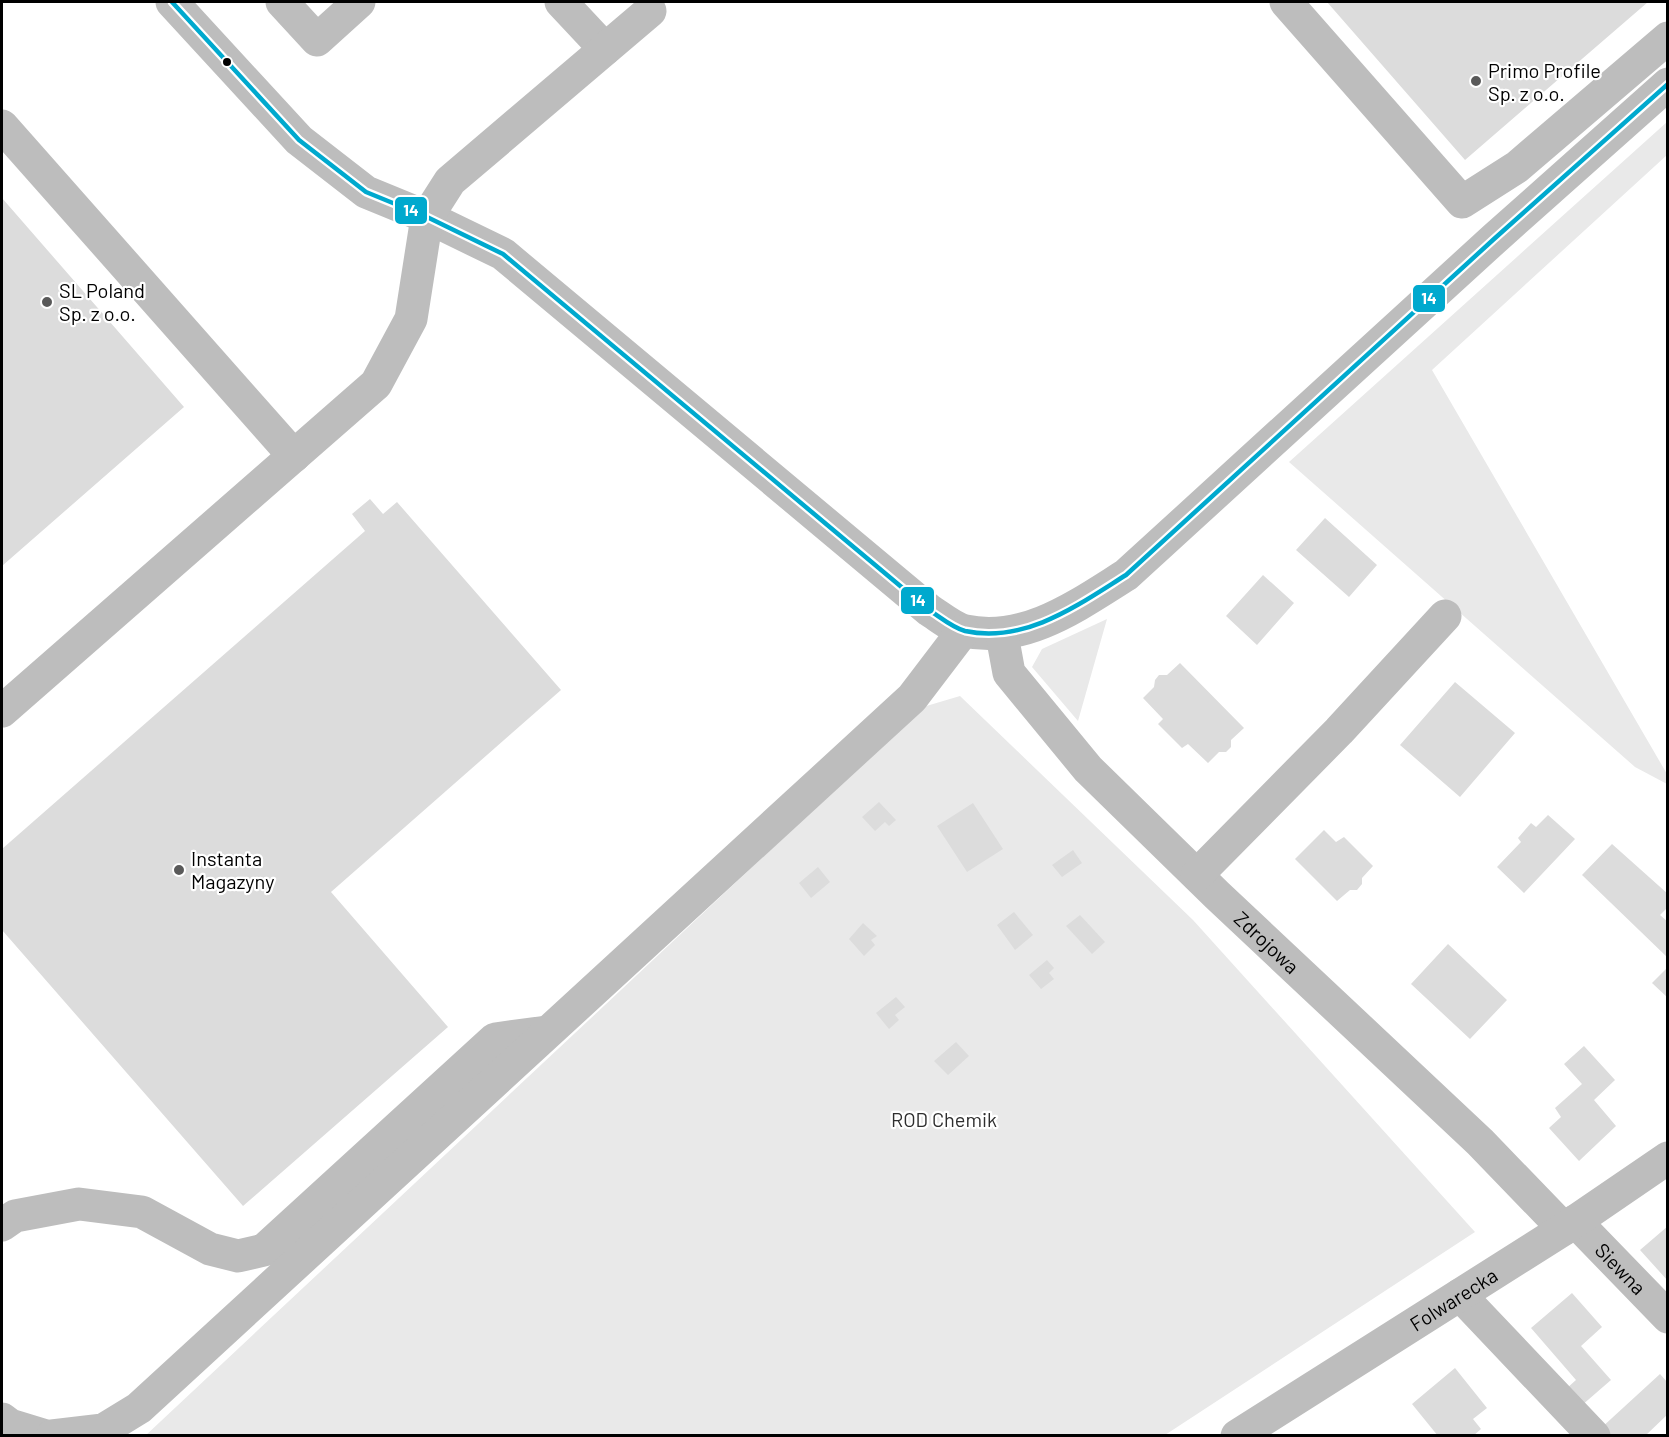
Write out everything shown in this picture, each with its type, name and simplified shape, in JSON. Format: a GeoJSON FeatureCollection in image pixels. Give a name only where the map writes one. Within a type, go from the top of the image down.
{"type":"FeatureCollection","features":[{"type":"Feature","properties":{"kind":"street"},"geometry":{"type":"LineString","coordinates":[[172,2],[299,140],[366,192],[427,217],[503,254],[929,610],[963,631],[1002,635],[1033,627],[1126,575],[1494,238],[1668,84]]}},
{"type":"Feature","properties":{"kind":"street"},"geometry":{"type":"LineString","coordinates":[[282,2],[317,40],[359,2]]}},
{"type":"Feature","properties":{"kind":"street"},"geometry":{"type":"LineString","coordinates":[[561,2],[605,49]]}},
{"type":"Feature","properties":{"kind":"street"},"geometry":{"type":"LineString","coordinates":[[1286,2],[1494,238]]}},
{"type":"Feature","properties":{"kind":"street"},"geometry":{"type":"LineString","coordinates":[[2,711],[376,384],[411,320],[427,217],[450,181],[650,11]]}},
{"type":"Feature","properties":{"kind":"street"},"geometry":{"type":"LineString","coordinates":[[1462,202],[1517,167],[1668,38]]}},
{"type":"Feature","properties":{"kind":"street"},"geometry":{"type":"LineString","coordinates":[[2,126],[294,456]]}},
{"type":"Feature","properties":{"kind":"street"},"geometry":{"type":"LineString","coordinates":[[1197,875],[1339,731],[1445,616]]}},
{"type":"Feature","properties":{"kind":"street"},"geometry":{"type":"LineString","coordinates":[[52,1436],[103,1430],[139,1408],[912,698],[963,631]]}},
{"type":"Feature","properties":{"kind":"street","name":"Zdrojowa"},"geometry":{"type":"LineString","coordinates":[[1002,635],[1008,673],[1088,769],[1197,875],[1569,1225]]}},
{"type":"Feature","properties":{"kind":"street"},"geometry":{"type":"LineString","coordinates":[[2,1225],[15,1216],[79,1204],[142,1212],[210,1249],[238,1256],[264,1250],[495,1039],[547,1032]]}},
{"type":"Feature","properties":{"kind":"street","name":"Folwarecka"},"geometry":{"type":"LineString","coordinates":[[1237,1436],[1569,1225],[1668,1158]]}},
{"type":"Feature","properties":{"kind":"street","name":"Siewna"},"geometry":{"type":"LineString","coordinates":[[1569,1225],[1668,1317]]}},
{"type":"Feature","properties":{"kind":"street"},"geometry":{"type":"LineString","coordinates":[[1460,1294],[1594,1436]]}},
{"type":"Feature","properties":{"kind":"street"},"geometry":{"type":"LineString","coordinates":[[2,1419],[10,1425],[46,1436]]}},
{"type":"Feature","properties":{"kind":"green space"},"geometry":{"type":"Polygon","coordinates":[[[1667,122],[1667,155],[1432,370],[1667,774],[1667,784],[1635,767],[1289,462],[1667,122]]]}},
{"type":"Feature","properties":{"kind":"green space"},"geometry":{"type":"Polygon","coordinates":[[[1107,619],[1078,721],[1032,667],[1042,649],[1107,619]]]}},
{"type":"Feature","properties":{"kind":"green space","name":"ROD Chemik"},"geometry":{"type":"Polygon","coordinates":[[[960,696],[1193,920],[1475,1232],[1165,1435],[145,1436],[923,707],[960,696]]]}},
{"type":"Feature","properties":{"kind":"building","name":"Primo Profile Sp. z o.o."},"geometry":{"type":"Polygon","coordinates":[[[1327,2],[1648,2],[1465,160],[1327,2]]]}},
{"type":"Feature","properties":{"kind":"building","name":"SL Poland Sp. z o.o."},"geometry":{"type":"Polygon","coordinates":[[[2,198],[184,407],[2,566],[2,198]]]}},
{"type":"Feature","properties":{"kind":"building","name":"Instanta Magazyny"},"geometry":{"type":"Polygon","coordinates":[[[370,499],[383,514],[397,502],[561,690],[331,892],[448,1027],[243,1206],[2,930],[2,849],[365,531],[352,514],[370,499]]]}},
{"type":"Feature","properties":{"kind":"building"},"geometry":{"type":"Polygon","coordinates":[[[1325,518],[1377,565],[1349,597],[1296,550],[1325,518]]]}},
{"type":"Feature","properties":{"kind":"building"},"geometry":{"type":"Polygon","coordinates":[[[1263,575],[1294,603],[1257,645],[1226,616],[1263,575]]]}},
{"type":"Feature","properties":{"kind":"building"},"geometry":{"type":"Polygon","coordinates":[[[1180,663],[1244,728],[1231,740],[1231,747],[1226,752],[1219,752],[1208,763],[1188,744],[1182,748],[1158,724],[1163,719],[1143,698],[1154,687],[1159,675],[1167,675],[1180,663]]]}},
{"type":"Feature","properties":{"kind":"building"},"geometry":{"type":"Polygon","coordinates":[[[1455,682],[1515,733],[1460,797],[1400,745],[1455,682]]]}},
{"type":"Feature","properties":{"kind":"building"},"geometry":{"type":"Polygon","coordinates":[[[879,802],[896,820],[889,826],[885,822],[875,831],[862,817],[879,802]]]}},
{"type":"Feature","properties":{"kind":"building"},"geometry":{"type":"Polygon","coordinates":[[[973,803],[1003,849],[967,872],[937,826],[973,803]]]}},
{"type":"Feature","properties":{"kind":"building"},"geometry":{"type":"Polygon","coordinates":[[[1548,815],[1575,839],[1524,893],[1497,867],[1521,842],[1518,838],[1531,823],[1536,827],[1548,815]]]}},
{"type":"Feature","properties":{"kind":"building"},"geometry":{"type":"Polygon","coordinates":[[[1324,830],[1336,842],[1344,837],[1373,866],[1362,878],[1362,884],[1357,890],[1350,890],[1337,901],[1295,859],[1324,830]]]}},
{"type":"Feature","properties":{"kind":"building"},"geometry":{"type":"Polygon","coordinates":[[[1612,844],[1668,894],[1668,907],[1660,915],[1668,922],[1668,958],[1582,875],[1612,844]]]}},
{"type":"Feature","properties":{"kind":"building"},"geometry":{"type":"Polygon","coordinates":[[[1073,850],[1082,863],[1062,877],[1052,865],[1073,850]]]}},
{"type":"Feature","properties":{"kind":"building"},"geometry":{"type":"Polygon","coordinates":[[[818,867],[830,882],[811,898],[799,883],[818,867]]]}},
{"type":"Feature","properties":{"kind":"building"},"geometry":{"type":"Polygon","coordinates":[[[1014,912],[1033,935],[1015,950],[997,925],[1014,912]]]}},
{"type":"Feature","properties":{"kind":"building"},"geometry":{"type":"Polygon","coordinates":[[[1080,915],[1105,942],[1092,954],[1066,926],[1080,915]]]}},
{"type":"Feature","properties":{"kind":"building"},"geometry":{"type":"Polygon","coordinates":[[[863,923],[877,936],[871,940],[875,945],[864,956],[849,939],[863,923]]]}},
{"type":"Feature","properties":{"kind":"building"},"geometry":{"type":"Polygon","coordinates":[[[1448,944],[1507,1000],[1470,1039],[1411,984],[1448,944]]]}},
{"type":"Feature","properties":{"kind":"building"},"geometry":{"type":"Polygon","coordinates":[[[1047,960],[1054,968],[1049,973],[1054,979],[1041,989],[1029,975],[1047,960]]]}},
{"type":"Feature","properties":{"kind":"building"},"geometry":{"type":"Polygon","coordinates":[[[1668,967],[1668,998],[1652,983],[1668,967]]]}},
{"type":"Feature","properties":{"kind":"building"},"geometry":{"type":"Polygon","coordinates":[[[896,997],[905,1007],[895,1015],[899,1020],[889,1029],[876,1013],[896,997]]]}},
{"type":"Feature","properties":{"kind":"building"},"geometry":{"type":"Polygon","coordinates":[[[956,1042],[969,1056],[948,1075],[934,1061],[956,1042]]]}},
{"type":"Feature","properties":{"kind":"building"},"geometry":{"type":"Polygon","coordinates":[[[1584,1046],[1615,1080],[1594,1100],[1616,1126],[1579,1161],[1549,1128],[1561,1117],[1555,1108],[1582,1084],[1564,1064],[1584,1046]]]}},
{"type":"Feature","properties":{"kind":"building"},"geometry":{"type":"Polygon","coordinates":[[[1668,1226],[1668,1281],[1640,1250],[1668,1226]]]}},
{"type":"Feature","properties":{"kind":"building"},"geometry":{"type":"Polygon","coordinates":[[[1572,1293],[1602,1327],[1581,1346],[1611,1380],[1581,1406],[1566,1389],[1576,1380],[1531,1328],[1572,1293]]]}},
{"type":"Feature","properties":{"kind":"building"},"geometry":{"type":"Polygon","coordinates":[[[1455,1368],[1487,1408],[1473,1419],[1481,1429],[1473,1436],[1438,1436],[1412,1404],[1455,1368]]]}},
{"type":"Feature","properties":{"kind":"building"},"geometry":{"type":"Polygon","coordinates":[[[1660,1374],[1668,1383],[1668,1414],[1645,1436],[1607,1436],[1600,1429],[1660,1374]]]}},
{"type":"Feature","properties":{"kind":"transit line","name":"14"},"geometry":{"type":"LineString","coordinates":[[172,2],[299,140],[366,192],[427,217],[503,254],[929,610],[960,630],[987,634],[1009,632],[1050,619],[1126,575],[1494,239],[1668,84]]}},
{"type":"Feature","properties":{"kind":"place","name":"Primo Profile Sp. z o.o."},"geometry":{"type":"Point","coordinates":[1476,81]}},
{"type":"Feature","properties":{"kind":"place","name":"SL Poland Sp. z o.o."},"geometry":{"type":"Point","coordinates":[47,302]}},
{"type":"Feature","properties":{"kind":"place","name":"Instanta Magazyny"},"geometry":{"type":"Point","coordinates":[179,870]}}]}
